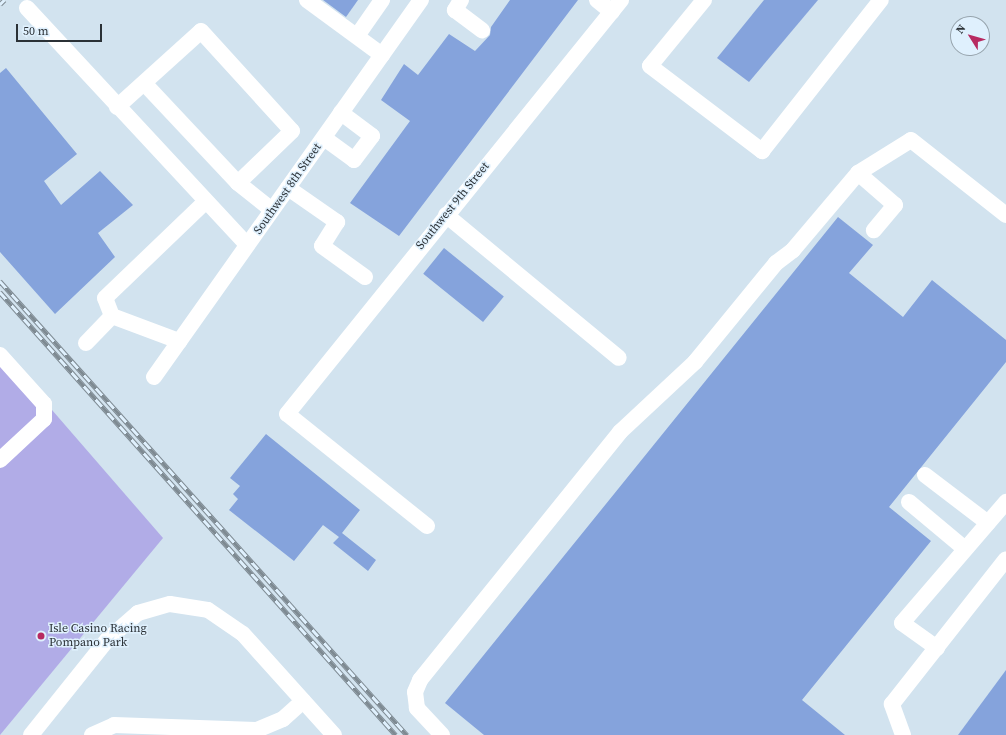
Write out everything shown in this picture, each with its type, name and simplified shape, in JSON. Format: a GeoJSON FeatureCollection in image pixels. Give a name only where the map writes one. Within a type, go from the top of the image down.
{"type":"FeatureCollection","features":[{"type":"Feature","properties":{"kind":"street"},"geometry":{"type":"LineString","coordinates":[[308,0],[382,55]]}},
{"type":"Feature","properties":{"kind":"street"},"geometry":{"type":"LineString","coordinates":[[357,36],[382,0]]}},
{"type":"Feature","properties":{"kind":"street","name":"Southwest 8th Street"},"geometry":{"type":"LineString","coordinates":[[154,377],[421,0]]}},
{"type":"Feature","properties":{"kind":"street"},"geometry":{"type":"LineString","coordinates":[[461,0],[455,10],[482,30]]}},
{"type":"Feature","properties":{"kind":"street"},"geometry":{"type":"LineString","coordinates":[[596,0],[617,6]]}},
{"type":"Feature","properties":{"kind":"street"},"geometry":{"type":"LineString","coordinates":[[704,0],[650,66],[762,151],[881,0]]}},
{"type":"Feature","properties":{"kind":"street","name":"Southwest 9th Street"},"geometry":{"type":"LineString","coordinates":[[426,526],[287,414],[446,215],[617,6]]}},
{"type":"Feature","properties":{"kind":"street"},"geometry":{"type":"LineString","coordinates":[[27,8],[205,202],[248,245]]}},
{"type":"Feature","properties":{"kind":"street"},"geometry":{"type":"LineString","coordinates":[[117,107],[201,31],[292,131],[238,183]]}},
{"type":"Feature","properties":{"kind":"street"},"geometry":{"type":"LineString","coordinates":[[144,83],[238,183],[272,210]]}},
{"type":"Feature","properties":{"kind":"street"},"geometry":{"type":"LineString","coordinates":[[324,138],[354,160],[372,136],[341,113]]}},
{"type":"Feature","properties":{"kind":"street"},"geometry":{"type":"LineString","coordinates":[[442,735],[417,708],[415,692],[420,680],[620,432],[695,362],[776,263],[793,250],[858,173],[911,140],[1006,215]]}},
{"type":"Feature","properties":{"kind":"street"},"geometry":{"type":"LineString","coordinates":[[858,173],[895,205],[874,230]]}},
{"type":"Feature","properties":{"kind":"street"},"geometry":{"type":"LineString","coordinates":[[288,188],[337,222],[322,246],[365,277]]}},
{"type":"Feature","properties":{"kind":"street"},"geometry":{"type":"LineString","coordinates":[[180,341],[112,316],[105,298],[205,202]]}},
{"type":"Feature","properties":{"kind":"street"},"geometry":{"type":"LineString","coordinates":[[446,215],[619,358]]}},
{"type":"Feature","properties":{"kind":"street"},"geometry":{"type":"LineString","coordinates":[[86,343],[112,316]]}},
{"type":"Feature","properties":{"kind":"street"},"geometry":{"type":"LineString","coordinates":[[0,355],[44,404],[44,419],[0,460]]}},
{"type":"Feature","properties":{"kind":"street"},"geometry":{"type":"LineString","coordinates":[[925,475],[988,523]]}},
{"type":"Feature","properties":{"kind":"street"},"geometry":{"type":"LineString","coordinates":[[909,502],[965,549]]}},
{"type":"Feature","properties":{"kind":"street"},"geometry":{"type":"LineString","coordinates":[[937,648],[902,623],[1006,502]]}},
{"type":"Feature","properties":{"kind":"street"},"geometry":{"type":"LineString","coordinates":[[903,735],[892,704],[1006,559]]}},
{"type":"Feature","properties":{"kind":"street"},"geometry":{"type":"LineString","coordinates":[[31,735],[107,640],[138,613],[170,604],[208,610],[243,634],[334,735]]}},
{"type":"Feature","properties":{"kind":"street"},"geometry":{"type":"LineString","coordinates":[[92,735],[114,725],[256,730],[283,719],[303,701]]}},
{"type":"Feature","properties":{"kind":"shaded area","name":"Isle Casino Racing Pompano Park"},"geometry":{"type":"Polygon","coordinates":[[[0,350],[163,538],[0,735],[0,350]]]}},
{"type":"Feature","properties":{"kind":"building"},"geometry":{"type":"Polygon","coordinates":[[[323,0],[358,0],[346,17],[323,0]]]}},
{"type":"Feature","properties":{"kind":"building"},"geometry":{"type":"Polygon","coordinates":[[[510,0],[578,0],[399,236],[350,203],[410,121],[381,100],[404,64],[418,75],[449,34],[475,51],[490,35],[491,27],[510,0]]]}},
{"type":"Feature","properties":{"kind":"building"},"geometry":{"type":"Polygon","coordinates":[[[764,0],[818,0],[749,82],[717,58],[764,0]]]}},
{"type":"Feature","properties":{"kind":"building"},"geometry":{"type":"Polygon","coordinates":[[[6,68],[77,154],[44,181],[61,205],[100,171],[133,205],[98,233],[115,257],[55,314],[0,252],[0,73],[6,68]]]}},
{"type":"Feature","properties":{"kind":"building"},"geometry":{"type":"Polygon","coordinates":[[[838,217],[873,245],[849,273],[903,317],[932,280],[1006,340],[1006,362],[889,507],[931,541],[802,700],[845,735],[484,735],[445,703],[838,217]]]}},
{"type":"Feature","properties":{"kind":"building"},"geometry":{"type":"Polygon","coordinates":[[[444,248],[504,296],[483,322],[423,274],[444,248]]]}},
{"type":"Feature","properties":{"kind":"building"},"geometry":{"type":"Polygon","coordinates":[[[266,434],[360,510],[342,533],[376,560],[368,571],[333,543],[339,537],[323,525],[294,561],[229,510],[238,499],[233,494],[240,486],[230,478],[266,434]]]}},
{"type":"Feature","properties":{"kind":"building"},"geometry":{"type":"Polygon","coordinates":[[[1006,670],[1006,735],[958,735],[1006,670]]]}},
{"type":"Feature","properties":{"kind":"railway"},"geometry":{"type":"LineString","coordinates":[[0,4],[4,0]]}},
{"type":"Feature","properties":{"kind":"railway"},"geometry":{"type":"LineString","coordinates":[[0,281],[407,735]]}},
{"type":"Feature","properties":{"kind":"railway"},"geometry":{"type":"LineString","coordinates":[[0,292],[396,735]]}},
{"type":"Feature","properties":{"kind":"place","name":"Isle Casino Racing Pompano Park"},"geometry":{"type":"Point","coordinates":[41,636]}}]}
